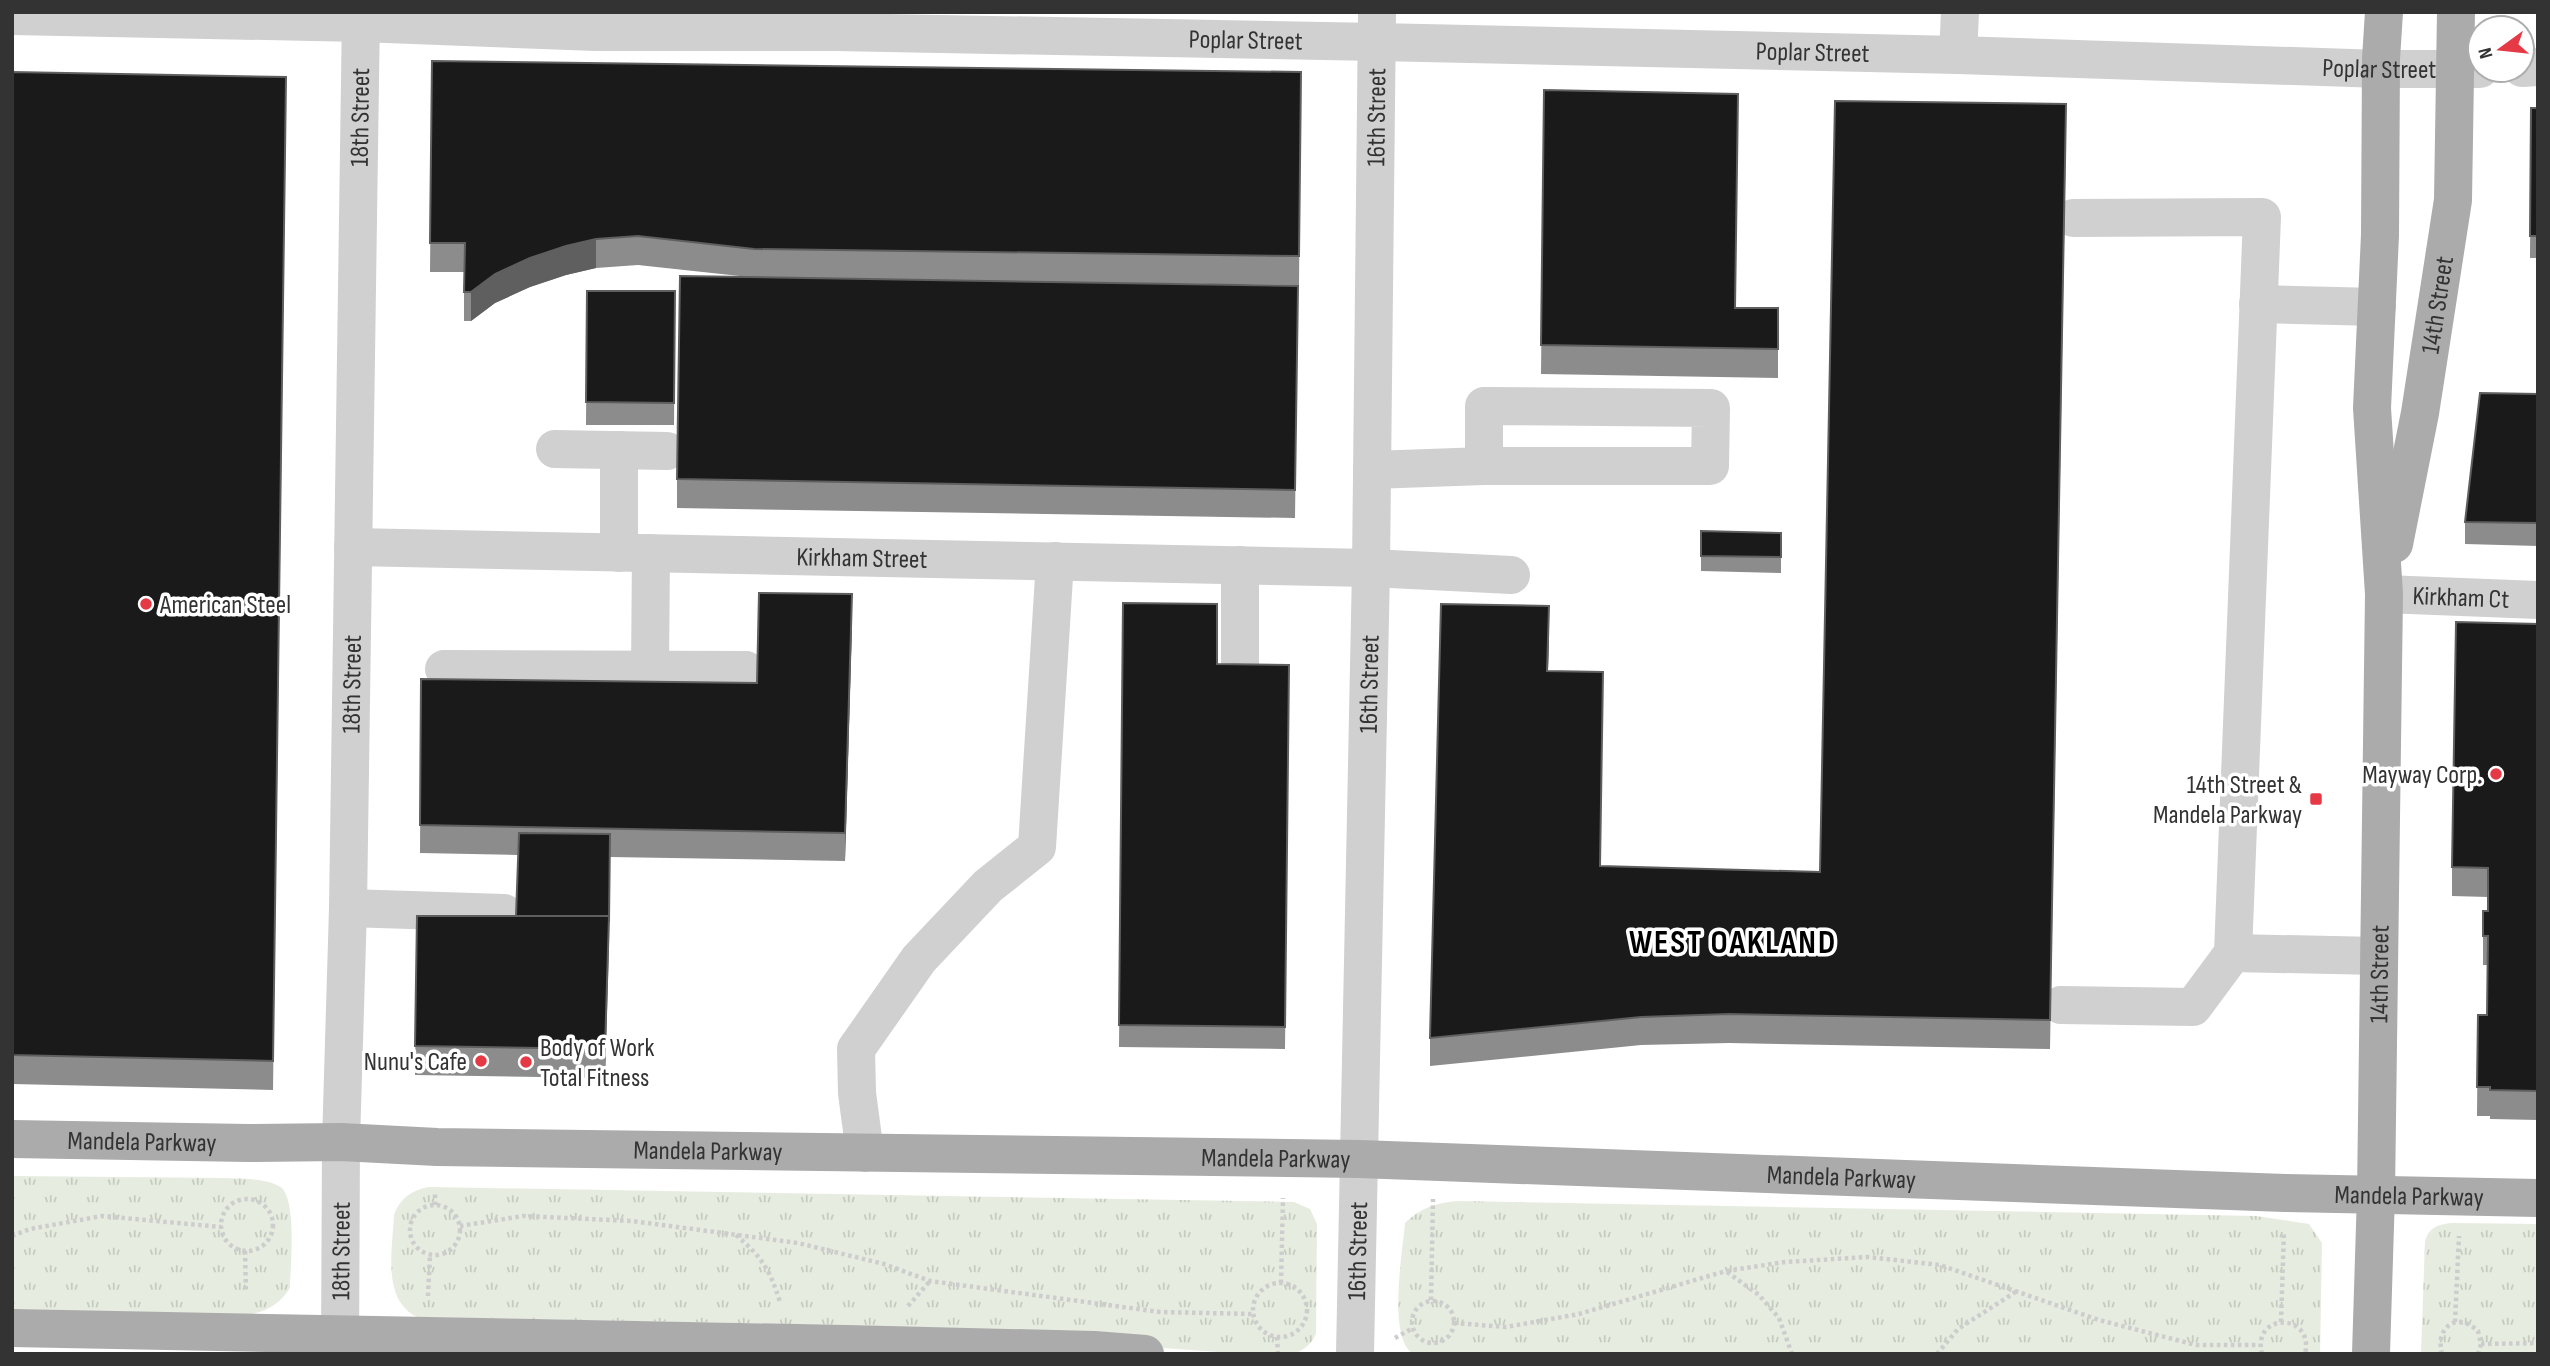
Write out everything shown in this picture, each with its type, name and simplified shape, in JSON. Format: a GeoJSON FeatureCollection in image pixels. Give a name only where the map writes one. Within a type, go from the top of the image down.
{"type":"FeatureCollection","features":[{"type":"Feature","properties":{"kind":"main road","name":"14th Street"},"geometry":{"type":"LineString","coordinates":[[2371,1354],[2385,594],[2372,408],[2380,235],[2384,12]]}},
{"type":"Feature","properties":{"kind":"main road","name":"14th Street"},"geometry":{"type":"LineString","coordinates":[[2456,12],[2466,60]]}},
{"type":"Feature","properties":{"kind":"main road","name":"14th Street"},"geometry":{"type":"LineString","coordinates":[[2385,594],[2420,413],[2466,84]]}},
{"type":"Feature","properties":{"kind":"main road","name":"Mandela Parkway"},"geometry":{"type":"LineString","coordinates":[[12,1139],[1359,1159],[2285,1193],[2538,1198]]}},
{"type":"Feature","properties":{"kind":"main road"},"geometry":{"type":"LineString","coordinates":[[12,1328],[340,1344],[1094,1350],[1145,1354]]}},
{"type":"Feature","properties":{"kind":"street"},"geometry":{"type":"LineString","coordinates":[[1958,55],[1960,12]]}},
{"type":"Feature","properties":{"kind":"street","name":"Poplar Street"},"geometry":{"type":"LineString","coordinates":[[12,16],[361,18],[596,32],[1377,27],[1958,55],[2381,69],[2466,69]]}},
{"type":"Feature","properties":{"kind":"street","name":"18th Street"},"geometry":{"type":"LineString","coordinates":[[340,1344],[341,1142],[348,908],[361,18]]}},
{"type":"Feature","properties":{"kind":"street","name":"16th Street"},"geometry":{"type":"LineString","coordinates":[[1355,1354],[1371,568],[1377,27]]}},
{"type":"Feature","properties":{"kind":"street"},"geometry":{"type":"LineString","coordinates":[[2061,1005],[2193,1007],[2233,953],[2262,217],[2073,218]]}},
{"type":"Feature","properties":{"kind":"street"},"geometry":{"type":"LineString","coordinates":[[2258,304],[2377,307]]}},
{"type":"Feature","properties":{"kind":"street"},"geometry":{"type":"LineString","coordinates":[[1372,470],[1484,466],[1710,466],[1711,408],[1484,406],[1484,466]]}},
{"type":"Feature","properties":{"kind":"street"},"geometry":{"type":"LineString","coordinates":[[555,449],[667,451]]}},
{"type":"Feature","properties":{"kind":"street"},"geometry":{"type":"LineString","coordinates":[[619,450],[650,669]]}},
{"type":"Feature","properties":{"kind":"street","name":"Kirkham Street"},"geometry":{"type":"LineString","coordinates":[[353,547],[1371,568],[1511,575]]}},
{"type":"Feature","properties":{"kind":"street"},"geometry":{"type":"LineString","coordinates":[[864,1153],[857,1093],[856,1049],[919,959],[988,886],[1037,848],[1055,561]]}},
{"type":"Feature","properties":{"kind":"street"},"geometry":{"type":"LineString","coordinates":[[1240,565],[1240,682]]}},
{"type":"Feature","properties":{"kind":"street","name":"Kirkham Ct"},"geometry":{"type":"LineString","coordinates":[[2385,594],[2538,600]]}},
{"type":"Feature","properties":{"kind":"street"},"geometry":{"type":"LineString","coordinates":[[444,668],[746,670]]}},
{"type":"Feature","properties":{"kind":"street"},"geometry":{"type":"LineString","coordinates":[[348,908],[504,913]]}},
{"type":"Feature","properties":{"kind":"street"},"geometry":{"type":"LineString","coordinates":[[2233,953],[2379,956]]}},
{"type":"Feature","properties":{"kind":"path"},"geometry":{"type":"LineString","coordinates":[[1281,1283],[1281,1224],[1289,1159]]}},
{"type":"Feature","properties":{"kind":"path"},"geometry":{"type":"LineString","coordinates":[[1431,1300],[1432,1161]]}},
{"type":"Feature","properties":{"kind":"path"},"geometry":{"type":"LineString","coordinates":[[435,1191],[435,1205]]}},
{"type":"Feature","properties":{"kind":"path"},"geometry":{"type":"LineString","coordinates":[[246,1199],[257,1200],[264,1205],[271,1213],[273,1224],[271,1234],[263,1245],[245,1251],[231,1245],[221,1227],[225,1211],[234,1203],[246,1199]]}},
{"type":"Feature","properties":{"kind":"path"},"geometry":{"type":"LineString","coordinates":[[443,1206],[452,1211],[460,1226],[458,1241],[449,1251],[440,1255],[430,1255],[419,1250],[411,1240],[410,1226],[413,1218],[424,1207],[443,1206]]}},
{"type":"Feature","properties":{"kind":"path"},"geometry":{"type":"LineString","coordinates":[[12,1236],[30,1229],[103,1216],[221,1227]]}},
{"type":"Feature","properties":{"kind":"path"},"geometry":{"type":"LineString","coordinates":[[460,1226],[523,1216],[632,1221],[797,1243],[884,1264],[930,1281],[1160,1312],[1253,1314]]}},
{"type":"Feature","properties":{"kind":"path"},"geometry":{"type":"LineString","coordinates":[[2281,1322],[2284,1227]]}},
{"type":"Feature","properties":{"kind":"path"},"geometry":{"type":"LineString","coordinates":[[2455,1322],[2460,1231]]}},
{"type":"Feature","properties":{"kind":"path"},"geometry":{"type":"LineString","coordinates":[[736,1235],[758,1253],[773,1280],[782,1306]]}},
{"type":"Feature","properties":{"kind":"path"},"geometry":{"type":"LineString","coordinates":[[245,1251],[245,1301]]}},
{"type":"Feature","properties":{"kind":"path"},"geometry":{"type":"LineString","coordinates":[[428,1300],[430,1255]]}},
{"type":"Feature","properties":{"kind":"path"},"geometry":{"type":"LineString","coordinates":[[1454,1323],[1506,1327],[1578,1314],[1726,1271],[1785,1262],[1868,1257],[1940,1265],[2099,1320],[2196,1345],[2259,1345]]}},
{"type":"Feature","properties":{"kind":"path"},"geometry":{"type":"LineString","coordinates":[[1726,1271],[1759,1295],[1779,1318],[1792,1354]]}},
{"type":"Feature","properties":{"kind":"path"},"geometry":{"type":"LineString","coordinates":[[905,1310],[930,1281]]}},
{"type":"Feature","properties":{"kind":"path"},"geometry":{"type":"LineString","coordinates":[[1281,1283],[1302,1294],[1306,1303],[1306,1315],[1298,1330],[1283,1337],[1262,1330],[1253,1314],[1254,1304],[1263,1289],[1281,1283]]}},
{"type":"Feature","properties":{"kind":"path"},"geometry":{"type":"LineString","coordinates":[[1937,1354],[1958,1329],[2018,1291]]}},
{"type":"Feature","properties":{"kind":"path"},"geometry":{"type":"LineString","coordinates":[[1431,1300],[1446,1305],[1453,1315],[1454,1323],[1451,1333],[1439,1342],[1429,1343],[1417,1335],[1412,1318],[1417,1308],[1431,1300]]}},
{"type":"Feature","properties":{"kind":"path"},"geometry":{"type":"LineString","coordinates":[[2262,1354],[2259,1345],[2261,1337],[2269,1326],[2281,1322],[2300,1329],[2306,1344],[2305,1354]]}},
{"type":"Feature","properties":{"kind":"path"},"geometry":{"type":"LineString","coordinates":[[2442,1354],[2439,1342],[2441,1334],[2455,1322],[2472,1326],[2478,1331],[2481,1344],[2478,1354]]}},
{"type":"Feature","properties":{"kind":"path"},"geometry":{"type":"LineString","coordinates":[[1277,1337],[1278,1354]]}},
{"type":"Feature","properties":{"kind":"path"},"geometry":{"type":"LineString","coordinates":[[2481,1344],[2538,1343]]}},
{"type":"Feature","properties":{"kind":"green space"},"geometry":{"type":"Polygon","coordinates":[[[12,1176],[225,1178],[273,1183],[285,1192],[289,1203],[292,1233],[290,1288],[271,1307],[245,1315],[12,1310],[12,1176]]]}},
{"type":"Feature","properties":{"kind":"green space"},"geometry":{"type":"Polygon","coordinates":[[[429,1187],[1294,1202],[1310,1209],[1317,1224],[1316,1333],[1308,1346],[1294,1354],[1246,1354],[845,1325],[417,1317],[406,1309],[394,1286],[391,1257],[394,1215],[407,1196],[429,1187]]]}},
{"type":"Feature","properties":{"kind":"green space"},"geometry":{"type":"Polygon","coordinates":[[[1457,1201],[2256,1216],[2309,1224],[2322,1243],[2320,1354],[1413,1354],[1405,1345],[1400,1330],[1398,1293],[1405,1223],[1429,1207],[1457,1201]]]}},
{"type":"Feature","properties":{"kind":"green space"},"geometry":{"type":"Polygon","coordinates":[[[2452,1223],[2538,1224],[2538,1354],[2421,1354],[2425,1242],[2434,1228],[2452,1223]]]}},
{"type":"Feature","properties":{"kind":"building"},"geometry":{"type":"Polygon","coordinates":[[[432,61],[1301,72],[1299,256],[754,249],[638,236],[596,239],[566,246],[530,258],[495,274],[471,292],[464,292],[465,243],[430,243],[432,61]]]}},
{"type":"Feature","properties":{"kind":"building","name":"American Steel"},"geometry":{"type":"Polygon","coordinates":[[[12,72],[286,77],[273,1061],[12,1055],[12,72]]]}},
{"type":"Feature","properties":{"kind":"building"},"geometry":{"type":"Polygon","coordinates":[[[1544,90],[1738,94],[1735,308],[1778,308],[1778,349],[1541,345],[1544,90]]]}},
{"type":"Feature","properties":{"kind":"building"},"geometry":{"type":"Polygon","coordinates":[[[1835,101],[2066,104],[2050,1020],[1729,1014],[1641,1017],[1430,1038],[1441,604],[1549,606],[1547,671],[1603,672],[1600,866],[1820,872],[1835,101]]]}},
{"type":"Feature","properties":{"kind":"building"},"geometry":{"type":"Polygon","coordinates":[[[2531,108],[2538,108],[2538,236],[2530,236],[2531,108]]]}},
{"type":"Feature","properties":{"kind":"building"},"geometry":{"type":"Polygon","coordinates":[[[680,276],[1298,286],[1295,490],[677,479],[680,276]]]}},
{"type":"Feature","properties":{"kind":"building"},"geometry":{"type":"Polygon","coordinates":[[[587,291],[675,291],[674,403],[586,402],[587,291]]]}},
{"type":"Feature","properties":{"kind":"building"},"geometry":{"type":"Polygon","coordinates":[[[2480,393],[2538,394],[2538,523],[2465,522],[2480,393]]]}},
{"type":"Feature","properties":{"kind":"building"},"geometry":{"type":"Polygon","coordinates":[[[1701,531],[1781,533],[1781,557],[1701,556],[1701,531]]]}},
{"type":"Feature","properties":{"kind":"building"},"geometry":{"type":"Polygon","coordinates":[[[759,593],[852,594],[845,833],[420,825],[421,679],[757,683],[759,593]]]}},
{"type":"Feature","properties":{"kind":"building"},"geometry":{"type":"Polygon","coordinates":[[[1123,603],[1217,604],[1217,664],[1289,665],[1285,1027],[1119,1025],[1123,603]]]}},
{"type":"Feature","properties":{"kind":"building","name":"Mayway Corp."},"geometry":{"type":"Polygon","coordinates":[[[2456,622],[2538,624],[2538,1091],[2490,1090],[2490,1087],[2477,1087],[2478,1015],[2487,1015],[2488,936],[2483,936],[2483,911],[2488,911],[2488,868],[2452,867],[2456,622]]]}},
{"type":"Feature","properties":{"kind":"building"},"geometry":{"type":"Polygon","coordinates":[[[519,833],[610,834],[609,922],[609,916],[516,916],[519,833]]]}},
{"type":"Feature","properties":{"kind":"building"},"geometry":{"type":"Polygon","coordinates":[[[417,916],[609,916],[605,1049],[415,1046],[417,916]]]}},
{"type":"Feature","properties":{"kind":"place","name":"American Steel"},"geometry":{"type":"Point","coordinates":[146,604]}},
{"type":"Feature","properties":{"kind":"place","name":"Mayway Corp."},"geometry":{"type":"Point","coordinates":[2496,774]}},
{"type":"Feature","properties":{"kind":"place","name":"14th Street & Mandela Parkway"},"geometry":{"type":"Point","coordinates":[2316,799]}},
{"type":"Feature","properties":{"kind":"place","name":"Nunu's Cafe"},"geometry":{"type":"Point","coordinates":[481,1061]}},
{"type":"Feature","properties":{"kind":"place","name":"Body of Work Total Fitness"},"geometry":{"type":"Point","coordinates":[526,1062]}},
{"type":"Feature","properties":{"kind":"district","name":"WEST OAKLAND"},"geometry":{"type":"Point","coordinates":[1733,941]}}]}
